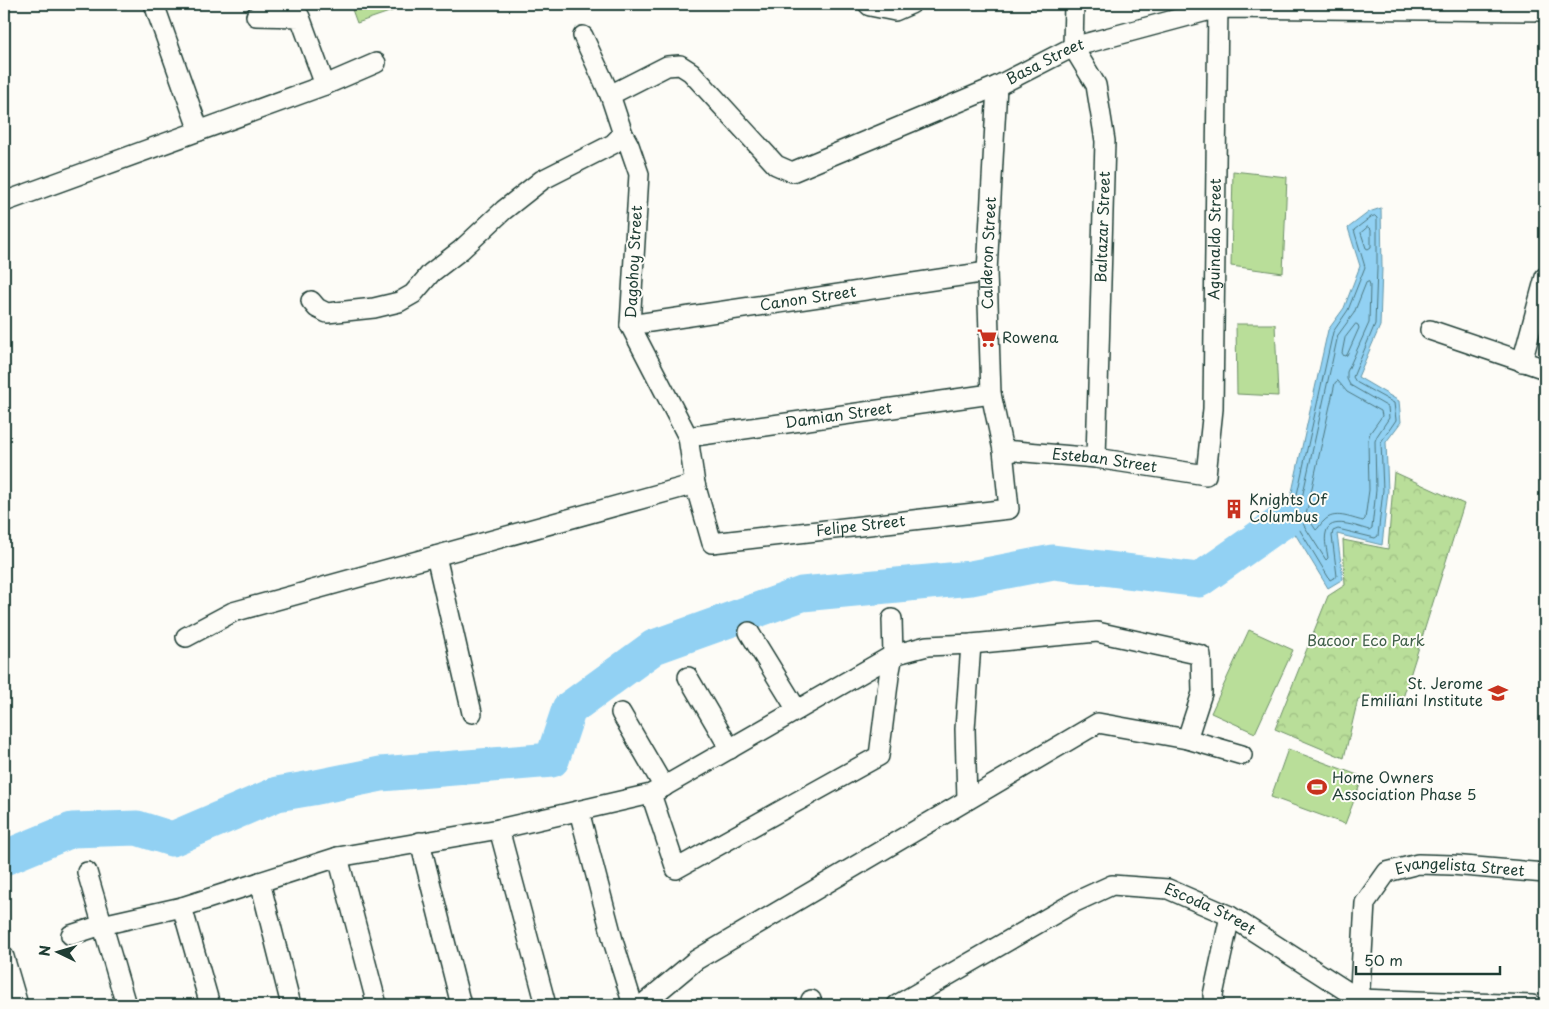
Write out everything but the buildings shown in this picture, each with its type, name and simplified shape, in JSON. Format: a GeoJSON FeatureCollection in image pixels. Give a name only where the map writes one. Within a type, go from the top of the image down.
{"type":"FeatureCollection","features":[{"type":"Feature","properties":{"kind":"street"},"geometry":{"type":"LineString","coordinates":[[154,4],[199,131]]}},
{"type":"Feature","properties":{"kind":"street"},"geometry":{"type":"LineString","coordinates":[[868,4],[895,11],[911,4]]}},
{"type":"Feature","properties":{"kind":"street"},"geometry":{"type":"LineString","coordinates":[[1073,47],[1074,4]]}},
{"type":"Feature","properties":{"kind":"street","name":"Basa Street"},"geometry":{"type":"LineString","coordinates":[[610,95],[666,66],[680,65],[691,72],[776,165],[792,172],[997,86],[1073,47],[1218,6],[1545,11]]}},
{"type":"Feature","properties":{"kind":"street","name":"Aguinaldo Street"},"geometry":{"type":"LineString","coordinates":[[1206,475],[1213,409],[1218,6]]}},
{"type":"Feature","properties":{"kind":"street"},"geometry":{"type":"LineString","coordinates":[[256,16],[300,17],[325,85]]}},
{"type":"Feature","properties":{"kind":"street","name":"Dagohoy Street"},"geometry":{"type":"LineString","coordinates":[[583,36],[610,95],[639,174],[630,325],[688,437],[694,484],[712,543]]}},
{"type":"Feature","properties":{"kind":"street","name":"Baltazar Street"},"geometry":{"type":"LineString","coordinates":[[1073,47],[1096,85],[1105,141],[1096,458]]}},
{"type":"Feature","properties":{"kind":"street"},"geometry":{"type":"LineString","coordinates":[[4,202],[325,85],[376,63]]}},
{"type":"Feature","properties":{"kind":"street","name":"Calderon Street"},"geometry":{"type":"LineString","coordinates":[[997,86],[987,272],[991,394],[1003,450],[1009,509]]}},
{"type":"Feature","properties":{"kind":"street"},"geometry":{"type":"LineString","coordinates":[[311,301],[317,308],[327,313],[374,308],[399,302],[414,294],[431,273],[461,250],[504,210],[542,180],[626,139]]}},
{"type":"Feature","properties":{"kind":"street","name":"Canon Street"},"geometry":{"type":"LineString","coordinates":[[630,325],[987,272]]}},
{"type":"Feature","properties":{"kind":"street"},"geometry":{"type":"LineString","coordinates":[[1522,362],[1545,277]]}},
{"type":"Feature","properties":{"kind":"street"},"geometry":{"type":"LineString","coordinates":[[1430,330],[1545,370]]}},
{"type":"Feature","properties":{"kind":"street","name":"Damian Street"},"geometry":{"type":"LineString","coordinates":[[688,437],[991,394]]}},
{"type":"Feature","properties":{"kind":"street","name":"Esteban Street"},"geometry":{"type":"LineString","coordinates":[[1003,450],[1096,458],[1206,475]]}},
{"type":"Feature","properties":{"kind":"street"},"geometry":{"type":"LineString","coordinates":[[186,637],[233,612],[694,484]]}},
{"type":"Feature","properties":{"kind":"street","name":"Felipe Street"},"geometry":{"type":"LineString","coordinates":[[712,543],[1009,509]]}},
{"type":"Feature","properties":{"kind":"street"},"geometry":{"type":"LineString","coordinates":[[436,556],[472,713]]}},
{"type":"Feature","properties":{"kind":"street"},"geometry":{"type":"LineString","coordinates":[[621,713],[657,791],[676,869],[879,756],[893,654],[892,619]]}},
{"type":"Feature","properties":{"kind":"street"},"geometry":{"type":"LineString","coordinates":[[749,632],[796,710]]}},
{"type":"Feature","properties":{"kind":"street"},"geometry":{"type":"LineString","coordinates":[[71,935],[102,925],[182,907],[338,857],[499,828],[579,811],[657,791],[893,654],[927,646],[971,644],[1097,632],[1201,655],[1202,693],[1187,738]]}},
{"type":"Feature","properties":{"kind":"street"},"geometry":{"type":"LineString","coordinates":[[967,800],[965,729],[971,644]]}},
{"type":"Feature","properties":{"kind":"street"},"geometry":{"type":"LineString","coordinates":[[688,677],[730,749]]}},
{"type":"Feature","properties":{"kind":"street"},"geometry":{"type":"LineString","coordinates":[[642,1005],[696,960],[1098,723],[1187,738],[1242,755]]}},
{"type":"Feature","properties":{"kind":"street"},"geometry":{"type":"LineString","coordinates":[[579,811],[614,944],[633,1005]]}},
{"type":"Feature","properties":{"kind":"street"},"geometry":{"type":"LineString","coordinates":[[499,828],[546,1005]]}},
{"type":"Feature","properties":{"kind":"street"},"geometry":{"type":"LineString","coordinates":[[420,842],[461,1005]]}},
{"type":"Feature","properties":{"kind":"street"},"geometry":{"type":"LineString","coordinates":[[338,857],[378,1005]]}},
{"type":"Feature","properties":{"kind":"street","name":"Evangelista Street"},"geometry":{"type":"LineString","coordinates":[[1359,1002],[1365,903],[1387,872],[1418,864],[1545,873]]}},
{"type":"Feature","properties":{"kind":"street"},"geometry":{"type":"LineString","coordinates":[[87,872],[126,1005]]}},
{"type":"Feature","properties":{"kind":"street"},"geometry":{"type":"LineString","coordinates":[[260,882],[292,1005]]}},
{"type":"Feature","properties":{"kind":"street","name":"Escoda Street"},"geometry":{"type":"LineString","coordinates":[[897,1005],[1075,902],[1112,885],[1168,889],[1230,916],[1359,1002]]}},
{"type":"Feature","properties":{"kind":"street"},"geometry":{"type":"LineString","coordinates":[[182,907],[210,1005]]}},
{"type":"Feature","properties":{"kind":"street"},"geometry":{"type":"LineString","coordinates":[[1196,1005],[1213,1000],[1230,916]]}},
{"type":"Feature","properties":{"kind":"street"},"geometry":{"type":"LineString","coordinates":[[4,957],[7,978],[18,1005]]}},
{"type":"Feature","properties":{"kind":"street"},"geometry":{"type":"LineString","coordinates":[[1359,1002],[1532,1005]]}},
{"type":"Feature","properties":{"kind":"green space"},"geometry":{"type":"Polygon","coordinates":[[[350,4],[399,4],[401,8],[357,23],[350,4]]]}},
{"type":"Feature","properties":{"kind":"green space"},"geometry":{"type":"Polygon","coordinates":[[[1233,171],[1287,177],[1283,273],[1231,266],[1233,171]]]}},
{"type":"Feature","properties":{"kind":"green space"},"geometry":{"type":"Polygon","coordinates":[[[1236,324],[1275,324],[1278,396],[1237,394],[1236,324]]]}},
{"type":"Feature","properties":{"kind":"green space","name":"Bacoor Eco Park"},"geometry":{"type":"Polygon","coordinates":[[[1394,472],[1464,504],[1402,701],[1358,699],[1344,758],[1275,729],[1328,596],[1345,585],[1343,540],[1388,549],[1394,472]]]}},
{"type":"Feature","properties":{"kind":"green space"},"geometry":{"type":"Polygon","coordinates":[[[1249,630],[1293,650],[1255,733],[1211,713],[1249,630]]]}},
{"type":"Feature","properties":{"kind":"green space","name":"Home Owners Association Phase 5"},"geometry":{"type":"Polygon","coordinates":[[[1288,749],[1363,777],[1345,824],[1271,797],[1288,749]]]}},
{"type":"Feature","properties":{"kind":"water"},"geometry":{"type":"Polygon","coordinates":[[[1381,208],[1382,268],[1380,326],[1358,377],[1399,401],[1401,422],[1386,442],[1388,491],[1382,545],[1337,534],[1343,579],[1328,588],[1286,519],[1328,330],[1344,308],[1360,266],[1348,228],[1369,212],[1381,208]]]}},
{"type":"Feature","properties":{"kind":"waterway"},"geometry":{"type":"LineString","coordinates":[[4,858],[72,830],[137,828],[172,839],[277,794],[381,774],[552,760],[569,709],[654,647],[802,594],[971,578],[1053,562],[1199,580],[1286,519]]}},
{"type":"Feature","properties":{"kind":"place","name":"Rowena"},"geometry":{"type":"Point","coordinates":[987,338]}},
{"type":"Feature","properties":{"kind":"place","name":"Knights Of Columbus"},"geometry":{"type":"Point","coordinates":[1234,509]}},
{"type":"Feature","properties":{"kind":"place","name":"St. Jerome Emiliani Institute"},"geometry":{"type":"Point","coordinates":[1498,693]}},
{"type":"Feature","properties":{"kind":"place","name":"Home Owners Association Phase 5"},"geometry":{"type":"Point","coordinates":[1317,787]}}]}
